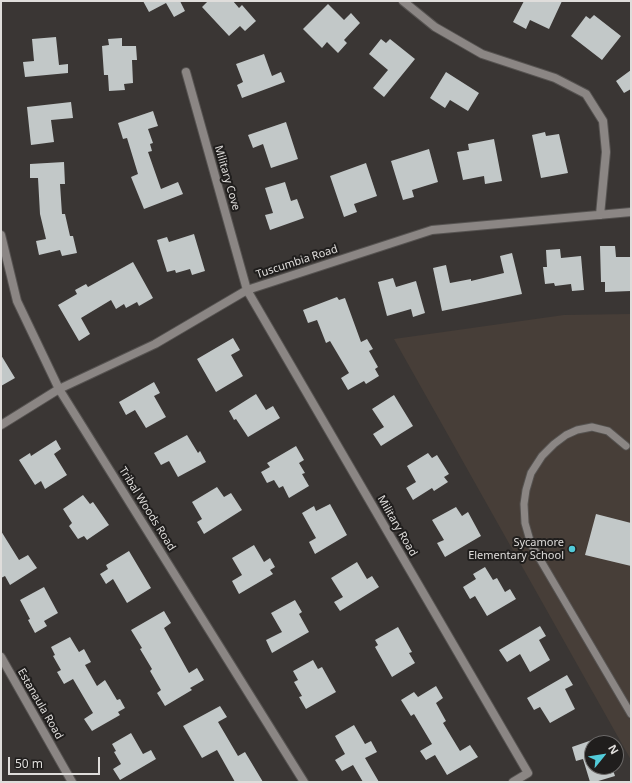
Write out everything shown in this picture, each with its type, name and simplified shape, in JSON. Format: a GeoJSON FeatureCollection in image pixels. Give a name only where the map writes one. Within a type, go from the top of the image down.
{"type":"FeatureCollection","features":[{"type":"Feature","properties":{"kind":"street"},"geometry":{"type":"LineString","coordinates":[[403,1],[435,27],[482,54],[555,78],[586,94],[603,121],[606,152],[600,215]]}},
{"type":"Feature","properties":{"kind":"street","name":"Military Cove"},"geometry":{"type":"LineString","coordinates":[[186,72],[247,290]]}},
{"type":"Feature","properties":{"kind":"street","name":"Tuscumbia Road"},"geometry":{"type":"LineString","coordinates":[[1,425],[59,389],[155,344],[247,290],[432,230],[631,212]]}},
{"type":"Feature","properties":{"kind":"street","name":"Tribal Woods Road"},"geometry":{"type":"LineString","coordinates":[[1,235],[16,301],[59,389],[304,782]]}},
{"type":"Feature","properties":{"kind":"street","name":"Military Road"},"geometry":{"type":"LineString","coordinates":[[247,290],[528,773],[513,782]]}},
{"type":"Feature","properties":{"kind":"street","name":"Estanaula Road"},"geometry":{"type":"LineString","coordinates":[[1,657],[72,782]]}},
{"type":"Feature","properties":{"kind":"lane"},"geometry":{"type":"LineString","coordinates":[[626,446],[608,431],[592,427],[577,430],[566,435],[542,456],[531,473],[524,504],[525,523],[531,544],[631,714]]}},
{"type":"Feature","properties":{"kind":"shaded area","name":"Sycamore Elementary School"},"geometry":{"type":"Polygon","coordinates":[[[631,314],[631,760],[624,748],[624,735],[617,735],[394,339],[564,315],[631,314]]]}},
{"type":"Feature","properties":{"kind":"building"},"geometry":{"type":"Polygon","coordinates":[[[143,1],[180,1],[185,11],[174,17],[166,3],[149,12],[143,1]]]}},
{"type":"Feature","properties":{"kind":"building"},"geometry":{"type":"Polygon","coordinates":[[[208,1],[233,1],[239,8],[242,5],[256,21],[245,31],[240,26],[229,36],[202,7],[208,1]]]}},
{"type":"Feature","properties":{"kind":"building"},"geometry":{"type":"Polygon","coordinates":[[[524,1],[562,1],[549,29],[530,20],[526,29],[513,22],[524,1]]]}},
{"type":"Feature","properties":{"kind":"building"},"geometry":{"type":"Polygon","coordinates":[[[328,4],[344,20],[351,13],[360,23],[344,40],[347,43],[338,53],[327,42],[322,48],[303,29],[328,4]]]}},
{"type":"Feature","properties":{"kind":"building"},"geometry":{"type":"Polygon","coordinates":[[[594,15],[621,36],[602,60],[571,36],[586,16],[590,19],[594,15]]]}},
{"type":"Feature","properties":{"kind":"building"},"geometry":{"type":"Polygon","coordinates":[[[56,37],[59,65],[68,64],[68,73],[25,77],[23,62],[34,61],[32,39],[56,37]]]}},
{"type":"Feature","properties":{"kind":"building"},"geometry":{"type":"Polygon","coordinates":[[[122,38],[122,46],[136,46],[137,60],[132,60],[133,83],[124,84],[125,90],[109,91],[108,75],[104,75],[102,46],[109,45],[108,39],[122,38]]]}},
{"type":"Feature","properties":{"kind":"building"},"geometry":{"type":"Polygon","coordinates":[[[381,39],[386,43],[390,39],[415,59],[384,97],[373,88],[388,70],[369,54],[381,39]]]}},
{"type":"Feature","properties":{"kind":"building"},"geometry":{"type":"Polygon","coordinates":[[[264,54],[272,76],[281,72],[285,82],[242,98],[237,85],[243,82],[236,64],[264,54]]]}},
{"type":"Feature","properties":{"kind":"building"},"geometry":{"type":"Polygon","coordinates":[[[631,70],[631,89],[624,93],[616,81],[631,70]]]}},
{"type":"Feature","properties":{"kind":"building"},"geometry":{"type":"Polygon","coordinates":[[[446,72],[479,93],[468,111],[450,100],[445,108],[430,98],[446,72]]]}},
{"type":"Feature","properties":{"kind":"building"},"geometry":{"type":"Polygon","coordinates":[[[71,102],[73,118],[51,120],[54,142],[31,145],[27,107],[71,102]]]}},
{"type":"Feature","properties":{"kind":"building"},"geometry":{"type":"Polygon","coordinates":[[[153,111],[158,126],[148,129],[153,143],[150,144],[152,151],[148,152],[161,189],[178,182],[183,194],[144,209],[131,177],[138,174],[127,138],[123,139],[118,123],[153,111]]]}},
{"type":"Feature","properties":{"kind":"building"},"geometry":{"type":"Polygon","coordinates":[[[286,122],[298,159],[271,168],[263,144],[253,148],[248,135],[286,122]]]}},
{"type":"Feature","properties":{"kind":"building"},"geometry":{"type":"Polygon","coordinates":[[[545,132],[546,136],[559,134],[568,173],[541,178],[532,135],[545,132]]]}},
{"type":"Feature","properties":{"kind":"building"},"geometry":{"type":"Polygon","coordinates":[[[494,139],[502,181],[485,184],[484,176],[463,180],[457,152],[469,150],[468,144],[494,139]]]}},
{"type":"Feature","properties":{"kind":"building"},"geometry":{"type":"Polygon","coordinates":[[[429,149],[438,182],[412,190],[414,197],[403,200],[391,161],[429,149]]]}},
{"type":"Feature","properties":{"kind":"building"},"geometry":{"type":"Polygon","coordinates":[[[64,162],[65,184],[60,184],[62,214],[65,214],[70,236],[73,236],[77,253],[62,256],[60,250],[39,255],[36,241],[46,239],[40,214],[38,178],[30,178],[30,164],[64,162]]]}},
{"type":"Feature","properties":{"kind":"building"},"geometry":{"type":"Polygon","coordinates":[[[366,163],[377,196],[354,204],[357,212],[344,217],[330,176],[366,163]]]}},
{"type":"Feature","properties":{"kind":"building"},"geometry":{"type":"Polygon","coordinates":[[[285,182],[291,201],[297,199],[304,218],[270,230],[265,215],[273,213],[265,188],[285,182]]]}},
{"type":"Feature","properties":{"kind":"building"},"geometry":{"type":"Polygon","coordinates":[[[194,234],[205,271],[192,275],[190,269],[176,273],[175,270],[167,272],[157,240],[167,237],[169,242],[194,234]]]}},
{"type":"Feature","properties":{"kind":"building"},"geometry":{"type":"Polygon","coordinates":[[[600,246],[615,246],[616,257],[631,257],[631,291],[605,292],[605,282],[601,282],[600,246]]]}},
{"type":"Feature","properties":{"kind":"building"},"geometry":{"type":"Polygon","coordinates":[[[560,249],[561,258],[581,256],[584,290],[572,291],[571,284],[555,286],[554,283],[545,284],[543,267],[547,267],[546,250],[560,249]]]}},
{"type":"Feature","properties":{"kind":"building"},"geometry":{"type":"Polygon","coordinates":[[[512,253],[522,294],[442,311],[433,268],[446,265],[450,283],[471,279],[471,281],[504,273],[500,256],[512,253]]]}},
{"type":"Feature","properties":{"kind":"building"},"geometry":{"type":"Polygon","coordinates":[[[133,262],[153,298],[139,306],[137,302],[126,308],[124,304],[116,309],[111,300],[81,318],[90,334],[79,341],[58,305],[77,294],[75,290],[86,284],[88,287],[133,262]]]}},
{"type":"Feature","properties":{"kind":"building"},"geometry":{"type":"Polygon","coordinates":[[[393,278],[396,287],[416,281],[425,313],[413,317],[411,309],[387,316],[378,282],[393,278]]]}},
{"type":"Feature","properties":{"kind":"building"},"geometry":{"type":"Polygon","coordinates":[[[337,297],[339,300],[345,298],[361,342],[367,339],[373,349],[369,351],[378,367],[375,369],[379,376],[366,384],[364,381],[348,390],[341,378],[349,373],[330,341],[326,343],[317,320],[308,323],[303,310],[337,297]]]}},
{"type":"Feature","properties":{"kind":"building"},"geometry":{"type":"Polygon","coordinates":[[[233,338],[240,350],[231,355],[243,376],[216,392],[197,359],[233,338]]]}},
{"type":"Feature","properties":{"kind":"building"},"geometry":{"type":"Polygon","coordinates":[[[1,355],[15,378],[1,386],[1,355]]]}},
{"type":"Feature","properties":{"kind":"building"},"geometry":{"type":"Polygon","coordinates":[[[154,382],[160,393],[154,396],[166,417],[146,428],[135,410],[126,415],[119,402],[154,382]]]}},
{"type":"Feature","properties":{"kind":"building"},"geometry":{"type":"Polygon","coordinates":[[[256,394],[266,410],[273,406],[280,418],[248,437],[236,419],[234,420],[229,411],[256,394]]]}},
{"type":"Feature","properties":{"kind":"building"},"geometry":{"type":"Polygon","coordinates":[[[394,395],[413,426],[381,446],[373,434],[384,427],[372,409],[394,395]]]}},
{"type":"Feature","properties":{"kind":"building"},"geometry":{"type":"Polygon","coordinates":[[[187,435],[198,453],[200,451],[206,462],[178,477],[169,461],[161,465],[154,453],[187,435]]]}},
{"type":"Feature","properties":{"kind":"building"},"geometry":{"type":"Polygon","coordinates":[[[56,440],[61,449],[54,454],[67,475],[45,489],[41,481],[35,485],[19,460],[30,453],[31,456],[56,440]]]}},
{"type":"Feature","properties":{"kind":"building"},"geometry":{"type":"Polygon","coordinates":[[[296,446],[304,460],[299,463],[305,473],[302,474],[309,486],[289,498],[283,486],[279,488],[274,480],[267,483],[261,472],[270,467],[267,463],[296,446]]]}},
{"type":"Feature","properties":{"kind":"building"},"geometry":{"type":"Polygon","coordinates":[[[428,453],[432,458],[437,455],[449,474],[444,477],[448,482],[434,491],[432,488],[413,500],[406,488],[416,482],[407,466],[428,453]]]}},
{"type":"Feature","properties":{"kind":"building"},"geometry":{"type":"Polygon","coordinates":[[[217,487],[224,497],[231,493],[242,510],[204,534],[197,522],[202,519],[192,502],[217,487]]]}},
{"type":"Feature","properties":{"kind":"building"},"geometry":{"type":"Polygon","coordinates":[[[83,495],[90,504],[93,502],[109,525],[87,540],[84,536],[78,539],[69,526],[72,523],[63,509],[83,495]]]}},
{"type":"Feature","properties":{"kind":"building"},"geometry":{"type":"Polygon","coordinates":[[[330,504],[347,535],[315,554],[309,542],[316,538],[302,513],[314,506],[316,511],[330,504]]]}},
{"type":"Feature","properties":{"kind":"building"},"geometry":{"type":"Polygon","coordinates":[[[456,507],[462,516],[468,512],[481,536],[445,557],[437,543],[444,540],[432,520],[456,507]]]}},
{"type":"Feature","properties":{"kind":"building"},"geometry":{"type":"Polygon","coordinates":[[[596,514],[631,523],[631,566],[585,555],[596,514]]]}},
{"type":"Feature","properties":{"kind":"building"},"geometry":{"type":"Polygon","coordinates":[[[1,531],[19,560],[28,555],[37,568],[10,585],[5,576],[1,578],[1,531]]]}},
{"type":"Feature","properties":{"kind":"building"},"geometry":{"type":"Polygon","coordinates":[[[254,545],[264,562],[270,558],[275,567],[270,570],[273,574],[239,594],[232,581],[242,575],[232,558],[254,545]]]}},
{"type":"Feature","properties":{"kind":"building"},"geometry":{"type":"Polygon","coordinates":[[[129,551],[151,588],[127,603],[113,579],[106,584],[100,574],[108,569],[106,565],[129,551]]]}},
{"type":"Feature","properties":{"kind":"building"},"geometry":{"type":"Polygon","coordinates":[[[357,562],[367,579],[372,576],[379,587],[340,611],[334,602],[343,597],[331,578],[357,562]]]}},
{"type":"Feature","properties":{"kind":"building"},"geometry":{"type":"Polygon","coordinates":[[[485,567],[493,580],[497,578],[505,592],[510,589],[516,599],[487,616],[475,596],[470,599],[463,587],[476,579],[473,574],[485,567]]]}},
{"type":"Feature","properties":{"kind":"building"},"geometry":{"type":"Polygon","coordinates":[[[44,587],[58,613],[44,621],[47,626],[35,633],[28,620],[30,619],[20,600],[44,587]]]}},
{"type":"Feature","properties":{"kind":"building"},"geometry":{"type":"Polygon","coordinates":[[[295,600],[302,612],[299,614],[309,632],[272,653],[266,640],[282,632],[271,613],[295,600]]]}},
{"type":"Feature","properties":{"kind":"building"},"geometry":{"type":"Polygon","coordinates":[[[164,611],[171,623],[164,628],[189,673],[197,668],[204,680],[190,688],[192,690],[165,706],[157,693],[161,690],[150,671],[152,669],[131,630],[164,611]]]}},
{"type":"Feature","properties":{"kind":"building"},"geometry":{"type":"Polygon","coordinates":[[[540,626],[546,636],[539,640],[550,660],[530,672],[520,654],[507,662],[499,650],[540,626]]]}},
{"type":"Feature","properties":{"kind":"building"},"geometry":{"type":"Polygon","coordinates":[[[398,627],[412,652],[409,653],[415,663],[392,677],[375,647],[378,645],[375,640],[398,627]]]}},
{"type":"Feature","properties":{"kind":"building"},"geometry":{"type":"Polygon","coordinates":[[[70,637],[79,652],[84,649],[91,662],[85,665],[97,686],[105,680],[117,700],[120,699],[125,708],[118,712],[120,715],[92,731],[84,719],[93,713],[73,679],[64,684],[57,672],[61,670],[53,656],[55,655],[51,647],[70,637]]]}},
{"type":"Feature","properties":{"kind":"building"},"geometry":{"type":"Polygon","coordinates":[[[313,660],[318,669],[322,667],[336,692],[306,709],[299,697],[302,696],[294,682],[298,680],[293,671],[313,660]]]}},
{"type":"Feature","properties":{"kind":"building"},"geometry":{"type":"Polygon","coordinates":[[[567,675],[573,685],[565,689],[575,709],[550,723],[540,707],[534,710],[527,698],[567,675]]]}},
{"type":"Feature","properties":{"kind":"building"},"geometry":{"type":"Polygon","coordinates":[[[436,686],[443,698],[436,703],[446,721],[443,723],[460,751],[470,745],[478,757],[447,775],[435,755],[426,760],[420,751],[432,744],[414,714],[411,716],[401,700],[414,692],[418,697],[436,686]]]}},
{"type":"Feature","properties":{"kind":"building"},"geometry":{"type":"Polygon","coordinates":[[[220,706],[227,717],[218,722],[238,756],[245,752],[263,782],[235,782],[217,750],[202,758],[183,726],[220,706]]]}},
{"type":"Feature","properties":{"kind":"building"},"geometry":{"type":"Polygon","coordinates":[[[354,725],[365,744],[371,741],[377,752],[365,758],[379,782],[363,782],[353,765],[342,771],[335,760],[345,754],[335,736],[354,725]]]}},
{"type":"Feature","properties":{"kind":"building"},"geometry":{"type":"Polygon","coordinates":[[[131,733],[143,754],[151,750],[156,759],[120,780],[113,769],[121,764],[114,752],[116,751],[112,744],[131,733]]]}},
{"type":"Feature","properties":{"kind":"building"},"geometry":{"type":"Polygon","coordinates":[[[584,743],[584,762],[583,759],[576,761],[572,747],[584,743]]]}},
{"type":"Feature","properties":{"kind":"building"},"geometry":{"type":"Polygon","coordinates":[[[588,775],[615,776],[595,782],[590,782],[588,775]]]}},
{"type":"Feature","properties":{"kind":"place","name":"Sycamore Elementary School"},"geometry":{"type":"Point","coordinates":[572,549]}}]}
